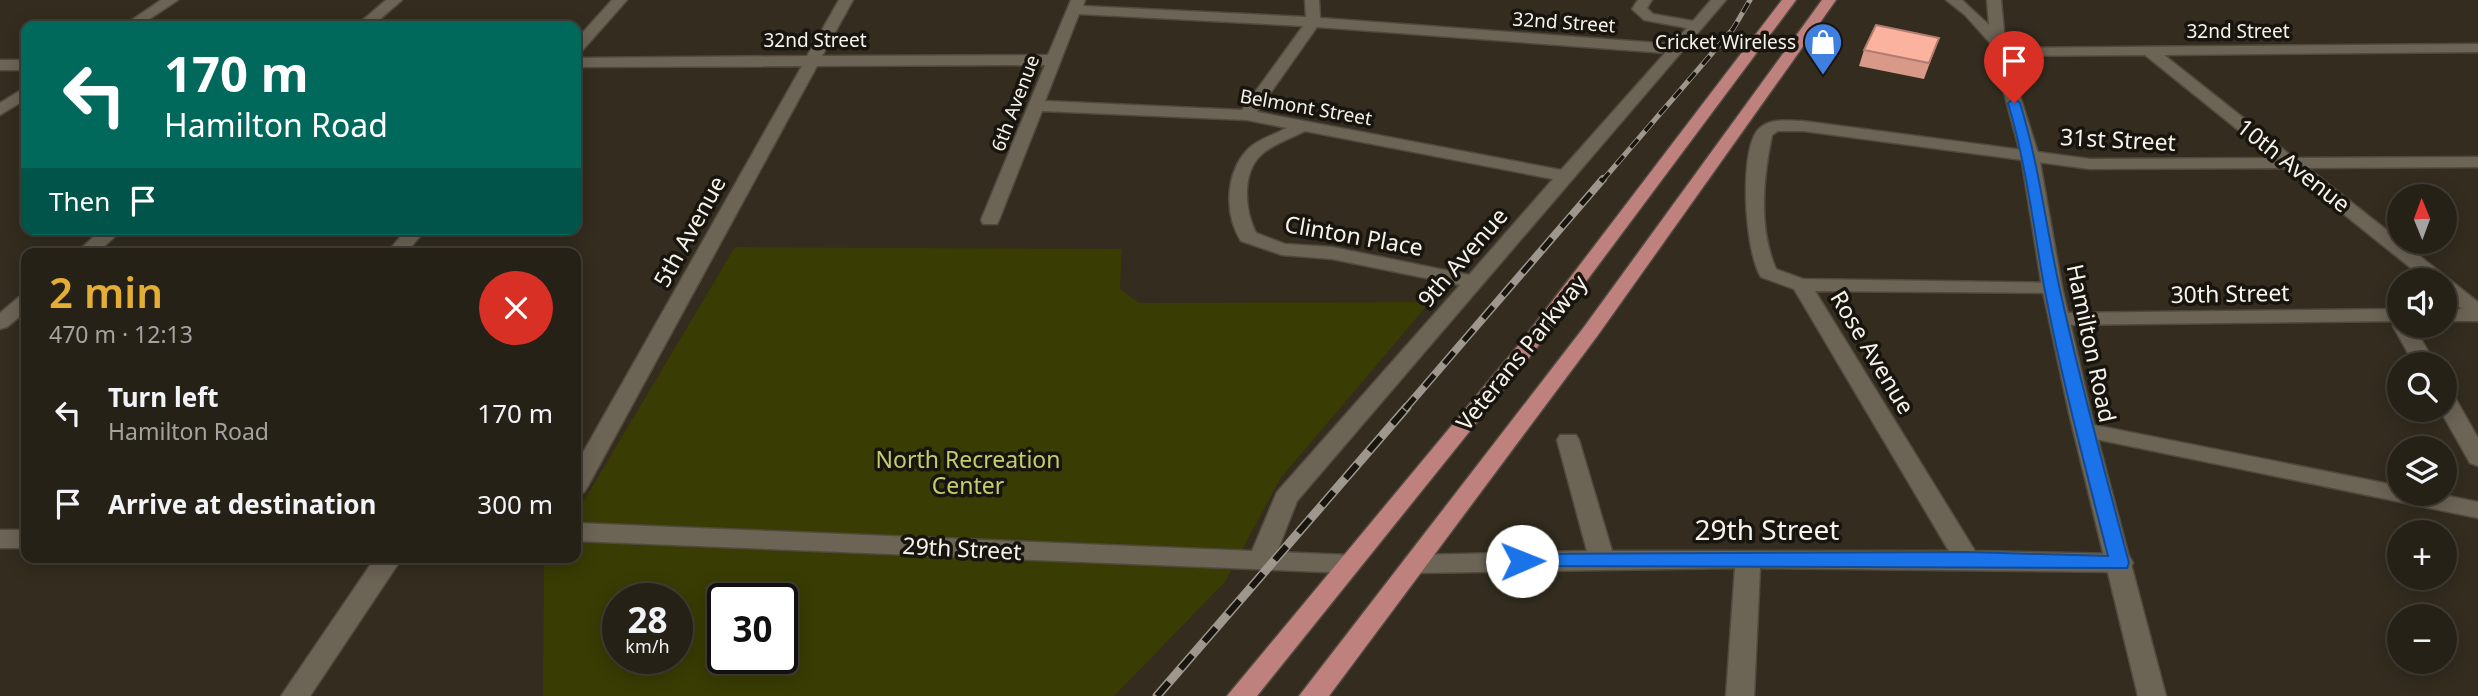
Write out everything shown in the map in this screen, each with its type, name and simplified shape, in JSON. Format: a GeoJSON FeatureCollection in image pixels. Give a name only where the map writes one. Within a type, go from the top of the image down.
{"type":"FeatureCollection","features":[{"type":"Feature","properties":{"kind":"main road","name":"Veterans Parkway"},"geometry":{"type":"LineString","coordinates":[[1241,696],[1528,346],[1789,0]]}},
{"type":"Feature","properties":{"kind":"main road","name":"Veterans Parkway"},"geometry":{"type":"LineString","coordinates":[[1313,696],[1591,331],[1829,0]]}},
{"type":"Feature","properties":{"kind":"street"},"geometry":{"type":"LineString","coordinates":[[138,21],[172,0]]}},
{"type":"Feature","properties":{"kind":"street"},"geometry":{"type":"LineString","coordinates":[[369,21],[395,0]]}},
{"type":"Feature","properties":{"kind":"street"},"geometry":{"type":"LineString","coordinates":[[581,43],[620,0]]}},
{"type":"Feature","properties":{"kind":"street","name":"5th Avenue"},"geometry":{"type":"LineString","coordinates":[[581,477],[846,0]]}},
{"type":"Feature","properties":{"kind":"street"},"geometry":{"type":"LineString","coordinates":[[1247,115],[1314,22],[1312,0]]}},
{"type":"Feature","properties":{"kind":"street"},"geometry":{"type":"LineString","coordinates":[[1645,0],[1639,9],[1643,14],[1699,26]]}},
{"type":"Feature","properties":{"kind":"street","name":"9th Avenue"},"geometry":{"type":"LineString","coordinates":[[1261,559],[1286,498],[1719,0]]}},
{"type":"Feature","properties":{"kind":"street"},"geometry":{"type":"LineString","coordinates":[[1952,0],[1970,12],[1998,47]]}},
{"type":"Feature","properties":{"kind":"street","name":"Hamilton Road"},"geometry":{"type":"LineString","coordinates":[[1994,0],[1998,47],[2030,156],[2052,287],[2084,430],[2152,696]]}},
{"type":"Feature","properties":{"kind":"street","name":"32nd Street"},"geometry":{"type":"LineString","coordinates":[[1076,5],[1674,49]]}},
{"type":"Feature","properties":{"kind":"street","name":"6th Avenue"},"geometry":{"type":"LineString","coordinates":[[990,220],[1038,106],[1076,5]]}},
{"type":"Feature","properties":{"kind":"street","name":"32nd Street"},"geometry":{"type":"LineString","coordinates":[[1998,47],[2149,51],[2478,48]]}},
{"type":"Feature","properties":{"kind":"street","name":"10th Avenue"},"geometry":{"type":"LineString","coordinates":[[2149,51],[2423,268]]}},
{"type":"Feature","properties":{"kind":"street","name":"32nd Street"},"geometry":{"type":"LineString","coordinates":[[581,62],[1054,60]]}},
{"type":"Feature","properties":{"kind":"street"},"geometry":{"type":"LineString","coordinates":[[0,65],[21,65]]}},
{"type":"Feature","properties":{"kind":"street"},"geometry":{"type":"LineString","coordinates":[[0,110],[21,95]]}},
{"type":"Feature","properties":{"kind":"street","name":"Belmont Street"},"geometry":{"type":"LineString","coordinates":[[1038,106],[1247,115],[1564,176]]}},
{"type":"Feature","properties":{"kind":"street","name":"Clinton Place"},"geometry":{"type":"LineString","coordinates":[[1302,126],[1255,151],[1241,172],[1238,215],[1248,237],[1282,249],[1332,253],[1472,282]]}},
{"type":"Feature","properties":{"kind":"street","name":"31st Street"},"geometry":{"type":"LineString","coordinates":[[1754,178],[1764,134],[1774,126],[1895,137],[2090,164],[2145,166],[2478,162]]}},
{"type":"Feature","properties":{"kind":"street","name":"Rose Avenue"},"geometry":{"type":"LineString","coordinates":[[1754,178],[1759,252],[1768,272],[1801,285],[1967,559]]}},
{"type":"Feature","properties":{"kind":"street"},"geometry":{"type":"LineString","coordinates":[[91,248],[107,235]]}},
{"type":"Feature","properties":{"kind":"street"},"geometry":{"type":"LineString","coordinates":[[1801,285],[2052,287]]}},
{"type":"Feature","properties":{"kind":"street"},"geometry":{"type":"LineString","coordinates":[[2457,295],[2478,313]]}},
{"type":"Feature","properties":{"kind":"street"},"geometry":{"type":"LineString","coordinates":[[0,323],[21,305]]}},
{"type":"Feature","properties":{"kind":"street"},"geometry":{"type":"LineString","coordinates":[[2457,314],[2478,313]]}},
{"type":"Feature","properties":{"kind":"street","name":"30th Street"},"geometry":{"type":"LineString","coordinates":[[2061,320],[2387,319]]}},
{"type":"Feature","properties":{"kind":"street"},"geometry":{"type":"LineString","coordinates":[[2457,420],[2478,457]]}},
{"type":"Feature","properties":{"kind":"street"},"geometry":{"type":"LineString","coordinates":[[2084,430],[2478,510]]}},
{"type":"Feature","properties":{"kind":"street"},"geometry":{"type":"LineString","coordinates":[[1568,440],[1602,559]]}},
{"type":"Feature","properties":{"kind":"street","name":"29th Street"},"geometry":{"type":"LineString","coordinates":[[581,532],[1348,564]]}},
{"type":"Feature","properties":{"kind":"street"},"geometry":{"type":"LineString","coordinates":[[0,539],[21,539]]}},
{"type":"Feature","properties":{"kind":"street","name":"29th Street"},"geometry":{"type":"LineString","coordinates":[[1415,564],[1602,559],[1748,562],[1967,559],[2120,563]]}},
{"type":"Feature","properties":{"kind":"street"},"geometry":{"type":"LineString","coordinates":[[1740,696],[1748,562]]}},
{"type":"Feature","properties":{"kind":"street"},"geometry":{"type":"LineString","coordinates":[[295,696],[386,563]]}},
{"type":"Feature","properties":{"kind":"green space","name":"North Recreation Center"},"geometry":{"type":"Polygon","coordinates":[[[735,247],[1122,249],[1120,289],[1139,303],[1430,302],[1280,479],[1225,582],[1114,696],[543,696],[544,567],[546,563],[581,563],[581,506],[735,247]]]}},
{"type":"Feature","properties":{"kind":"building"},"geometry":{"type":"Polygon","coordinates":[[[1876,25],[1939,38],[1929,63],[1864,50],[1876,25]]]}},
{"type":"Feature","properties":{"kind":"railway"},"geometry":{"type":"LineString","coordinates":[[1602,181],[1733,29],[1750,0]]}},
{"type":"Feature","properties":{"kind":"railway"},"geometry":{"type":"LineString","coordinates":[[1405,409],[1603,179]]}},
{"type":"Feature","properties":{"kind":"railway"},"geometry":{"type":"LineString","coordinates":[[1157,696],[1407,407]]}},
{"type":"Feature","properties":{"kind":"place","name":"Cricket Wireless"},"geometry":{"type":"Point","coordinates":[1823,76]}},
{"type":"Feature","properties":{"kind":"route"},"geometry":{"type":"LineString","coordinates":[[1522,561],[1967,559],[2120,563],[2080,413],[2052,287],[2030,156],[2014,103]]}}]}
